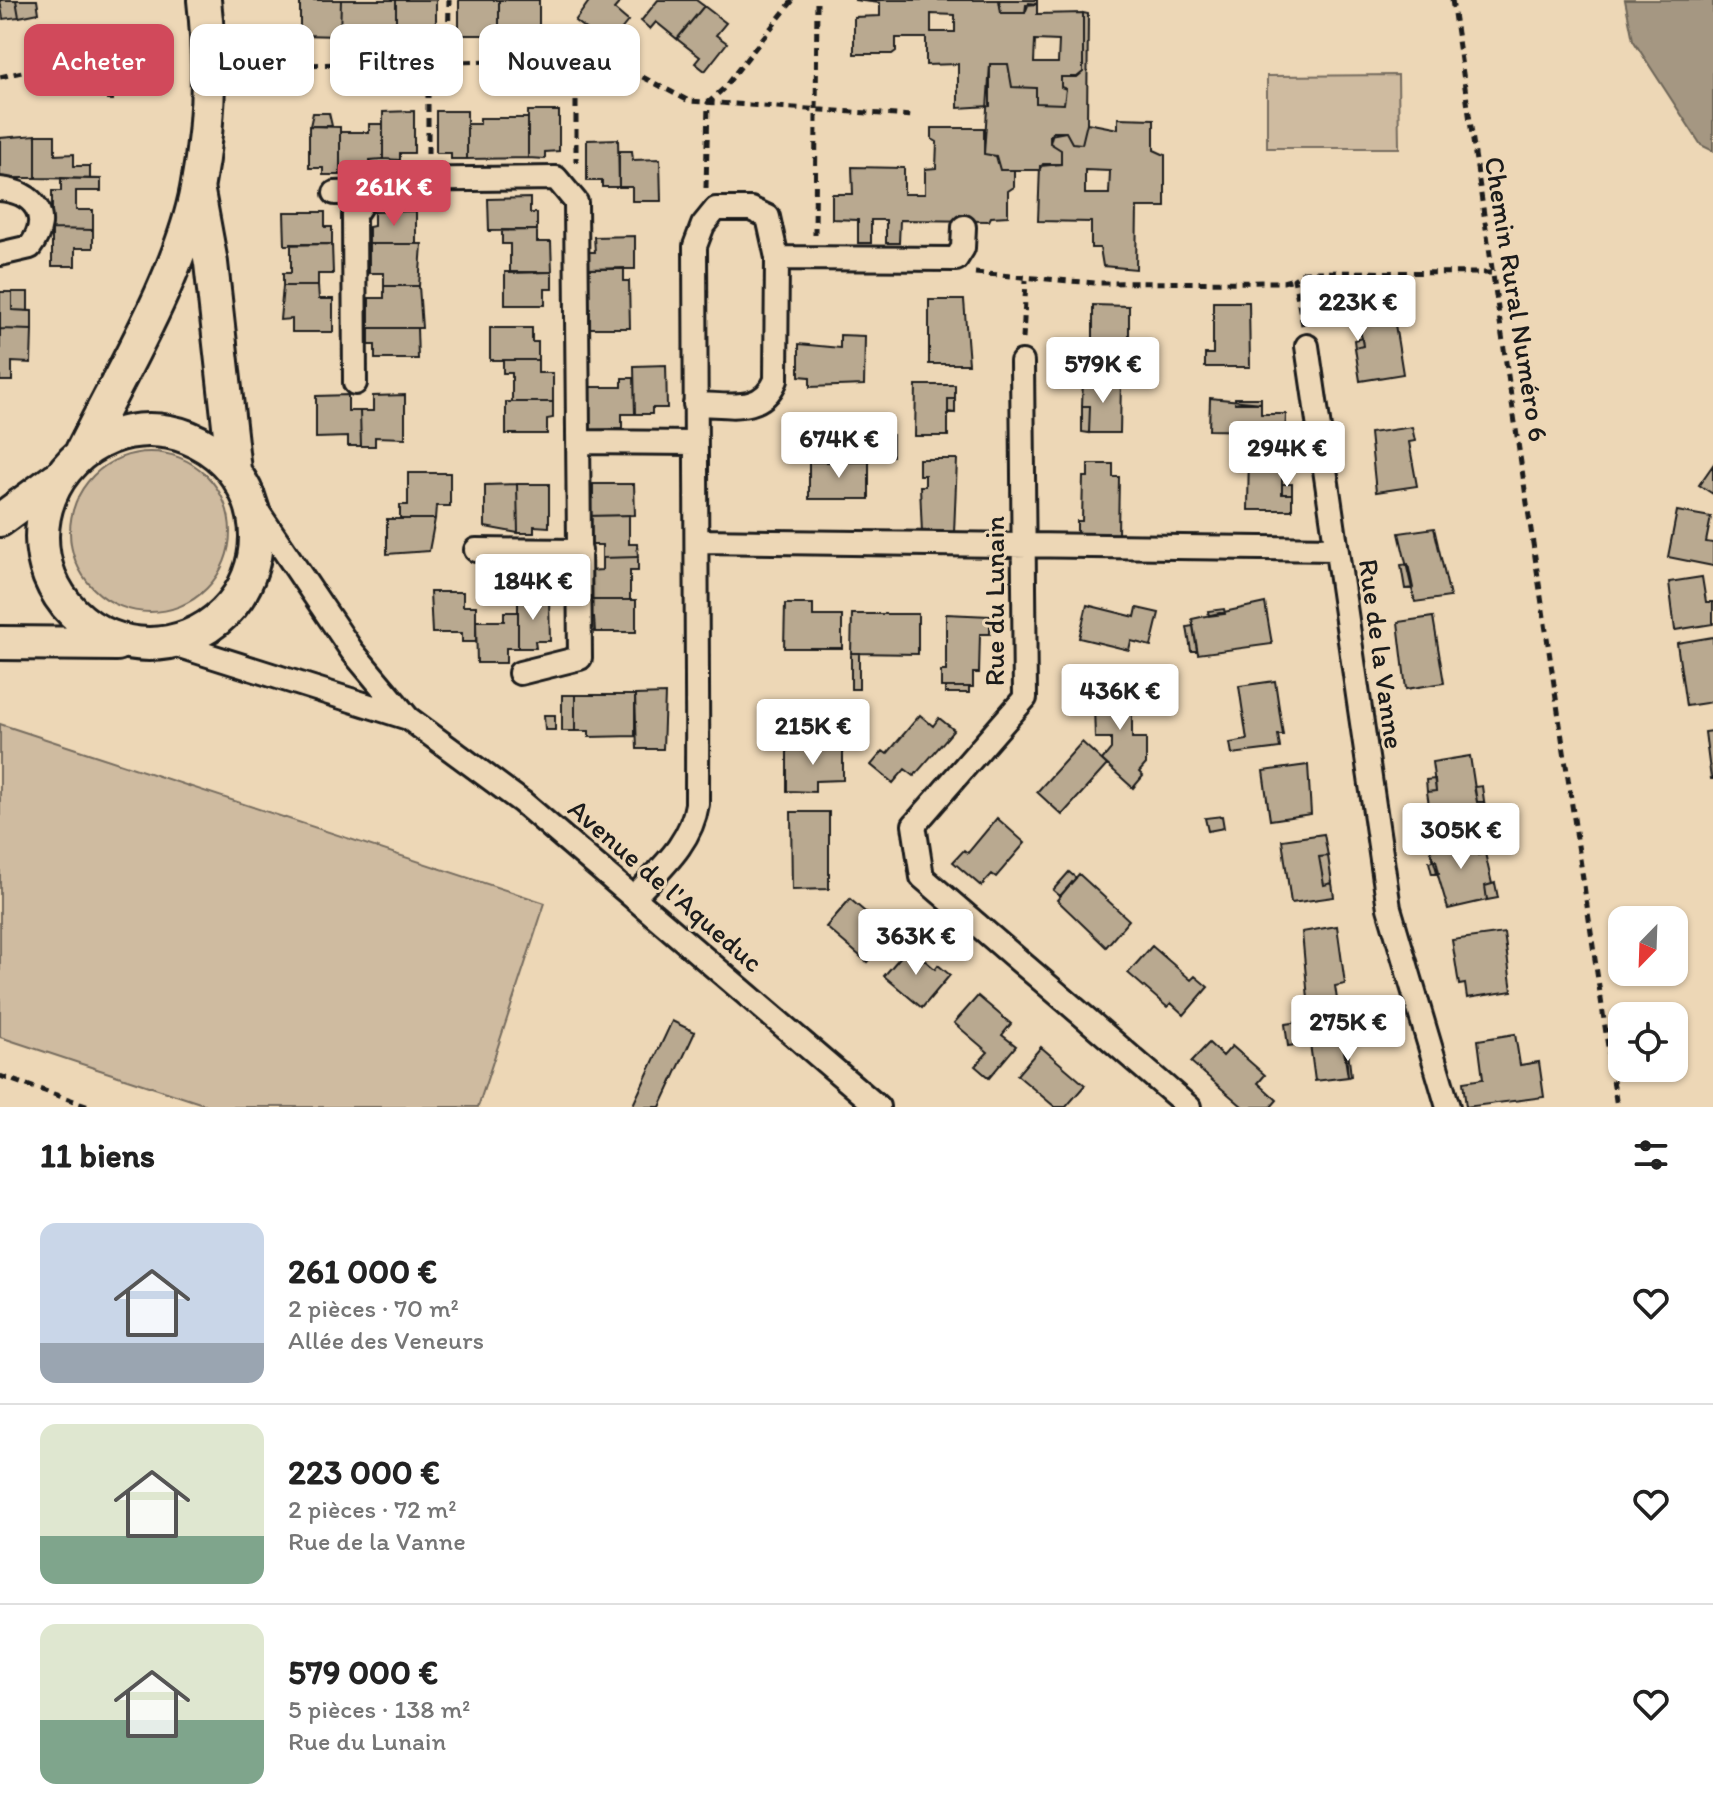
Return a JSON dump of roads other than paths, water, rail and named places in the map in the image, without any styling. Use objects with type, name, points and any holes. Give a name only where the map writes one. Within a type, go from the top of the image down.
[{"type":"street","points":[[0,520],[59,477],[82,451],[171,268],[197,190],[210,54],[204,0]]},
{"type":"street","points":[[355,383],[354,215],[377,180],[556,178],[576,202],[580,658],[520,673]]},
{"type":"street","points":[[0,189],[23,192],[36,204],[39,220],[38,236],[30,247],[14,254],[0,254]]},
{"type":"street","points":[[197,190],[211,263],[234,470]]},
{"type":"street","points":[[335,193],[369,192]]},
{"type":"street","points":[[634,897],[679,847],[695,816],[698,541],[694,443],[695,246],[716,209],[751,209],[768,217],[777,258],[776,380],[769,396],[755,404],[695,404]]},
{"type":"street","points":[[777,258],[956,259],[963,248],[964,227]]},
{"type":"street","name":"Rue de la Vanne","points":[[1307,346],[1389,908],[1448,1107]]},
{"type":"street","name":"Rue du Lunain","points":[[1022,362],[1025,698],[914,825],[922,877],[1189,1107]]},
{"type":"street","points":[[0,643],[170,643],[199,633],[236,601],[252,569],[257,534],[252,503],[234,470],[217,454],[196,441],[162,430],[118,434],[82,451]]},
{"type":"street","points":[[579,442],[694,443]]},
{"type":"street","points":[[59,477],[45,504],[40,541],[45,570],[71,613],[103,635],[131,644]]},
{"type":"street","name":"Avenue de l'Aqueduc","points":[[252,503],[352,651],[408,718],[522,802],[878,1107]]},
{"type":"street","points":[[698,541],[1336,549]]},
{"type":"street","points":[[476,550],[580,551]]},
{"type":"street","name":"Avenue de l'Aqueduc","points":[[170,643],[408,718]]}]
